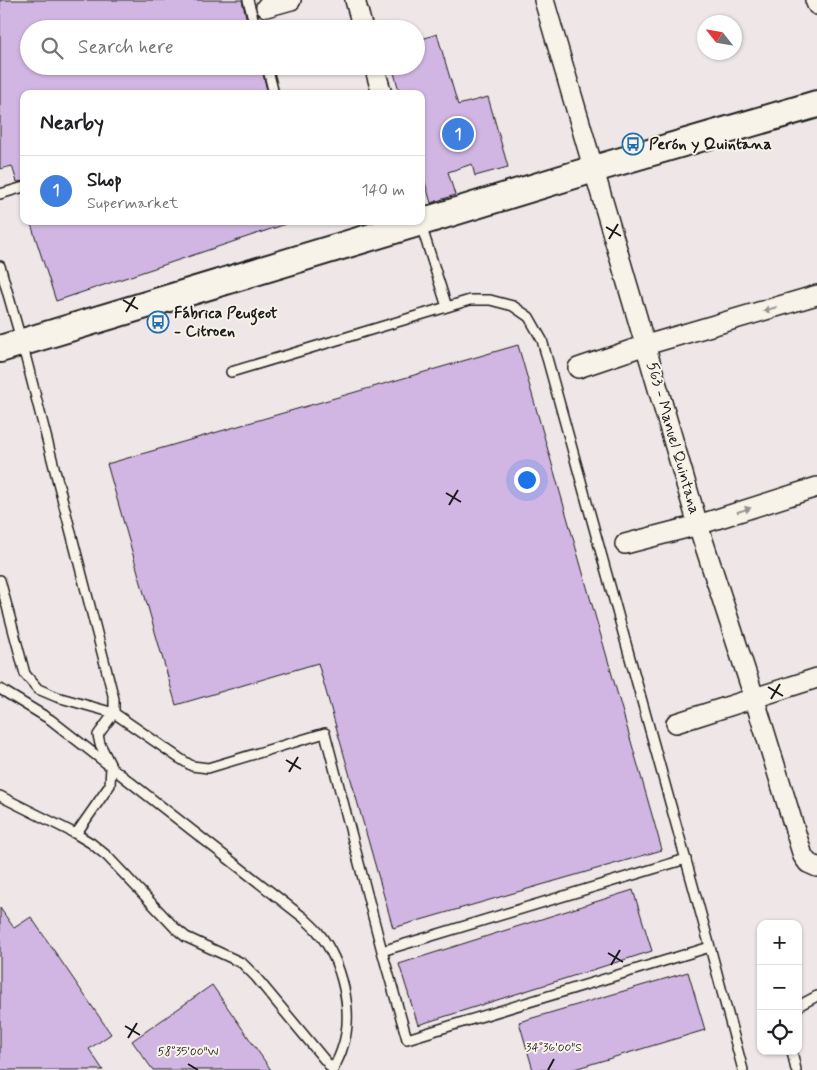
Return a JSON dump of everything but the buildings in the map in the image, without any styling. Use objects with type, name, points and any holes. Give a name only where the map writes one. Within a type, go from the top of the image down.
[{"type":"street","points":[[266,7],[291,0]]},
{"type":"street","points":[[355,0],[361,20]]},
{"type":"street","name":"563 - Manuel Quintana","points":[[544,0],[698,524],[803,856],[808,863],[817,867]]},
{"type":"street","points":[[815,0],[817,6]]},
{"type":"street","points":[[377,75],[381,90]]},
{"type":"street","points":[[425,220],[817,104]]},
{"type":"street","points":[[11,346],[410,225]]},
{"type":"street","points":[[578,368],[646,345],[817,295]]},
{"type":"street","points":[[625,544],[698,524],[817,487]]},
{"type":"street","points":[[676,723],[817,678]]},
{"type":"lane","points":[[248,0],[254,20]]},
{"type":"lane","points":[[269,75],[273,90]]},
{"type":"lane","points":[[0,194],[20,189]]},
{"type":"lane","points":[[421,225],[446,307]]},
{"type":"lane","points":[[0,266],[11,346],[29,372],[114,699],[114,713],[98,735],[100,744],[111,766],[110,785],[76,834]]},
{"type":"lane","points":[[230,372],[470,300],[490,300],[512,306],[529,317],[542,340],[743,1070]]},
{"type":"lane","points":[[0,580],[25,674],[38,688],[57,697],[114,713],[192,766],[208,768],[325,733],[407,1039],[710,947]]},
{"type":"lane","points":[[0,689],[51,720],[304,918],[318,931],[329,949],[342,978],[346,1005],[347,1026],[343,1048],[333,1070],[242,963],[186,936],[175,928],[107,856],[91,843],[0,796]]},
{"type":"lane","points":[[382,951],[686,859]]},
{"type":"lane","points":[[802,1004],[817,996]]},
{"type":"lane","points":[[793,1055],[796,1070]]},
{"type":"place","name":"Shop","points":[[458,134]]},
{"type":"place","name":"Perón y Quintana","points":[[633,144]]},
{"type":"place","name":"Fábrica Peugeot - Citroen","points":[[158,322]]}]
